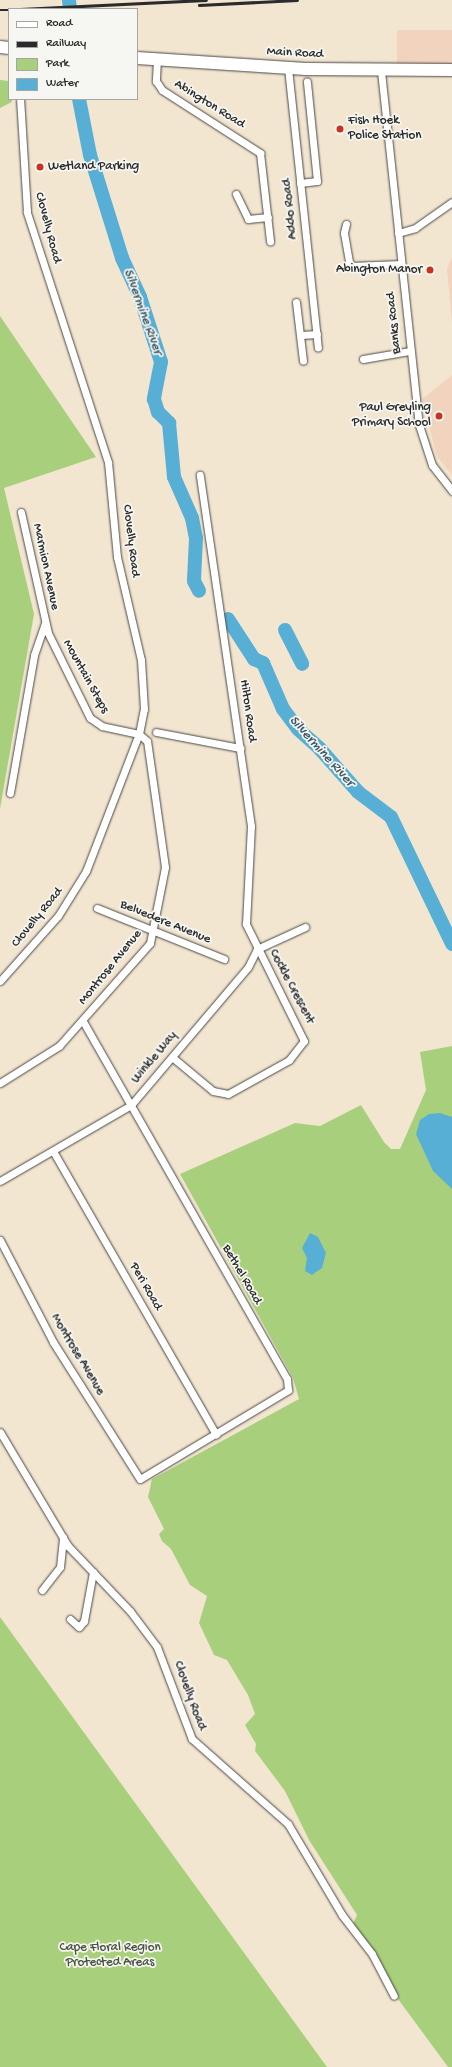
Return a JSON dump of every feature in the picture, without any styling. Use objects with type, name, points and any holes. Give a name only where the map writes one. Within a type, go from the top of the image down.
[{"type":"main road","name":"Main Road","points":[[138,58],[288,68],[381,71],[452,70]]},
{"type":"street","name":"Abington Road","points":[[157,60],[156,81],[162,90],[259,151],[263,164],[268,217]]},
{"type":"street","name":"Addo Road","points":[[288,68],[318,347]]},
{"type":"street","name":"Banks Road","points":[[381,71],[410,351],[424,446],[452,491]]},
{"type":"street","points":[[300,183],[317,181],[307,82]]},
{"type":"street","name":"Clovelly Road","points":[[0,981],[71,900],[86,871],[139,734],[144,709],[141,665],[117,557],[110,470],[27,212],[20,100]]},
{"type":"street","points":[[236,194],[248,219],[268,217],[270,241]]},
{"type":"street","points":[[398,233],[415,228],[452,202]]},
{"type":"street","points":[[346,224],[344,233],[350,266],[401,264]]},
{"type":"street","points":[[296,302],[304,361]]},
{"type":"street","points":[[301,335],[316,334]]},
{"type":"street","points":[[363,359],[410,351]]},
{"type":"street","name":"Hilton Road","points":[[200,475],[252,829],[244,914],[257,949]]},
{"type":"street","name":"Marmion Avenue","points":[[10,793],[34,655],[45,622],[21,512]]},
{"type":"street","name":"Mountain Steps","points":[[45,622],[93,720],[139,734]]},
{"type":"street","points":[[156,732],[240,748]]},
{"type":"street","name":"Montrose Avenue","points":[[0,1083],[54,1051],[82,1022],[146,947],[154,932],[165,862],[150,753],[147,741],[139,734]]},
{"type":"street","name":"Belvedere Avenue","points":[[96,908],[224,959]]},
{"type":"street","points":[[257,949],[305,927]]},
{"type":"street","name":"Cockle Crescent","points":[[172,1056],[213,1090],[228,1094],[300,1050],[302,1035],[257,949]]},
{"type":"street","name":"Winkle Way","points":[[0,1181],[131,1105],[248,967],[257,949]]},
{"type":"street","name":"Bethel Road","points":[[82,1022],[131,1105],[289,1385],[284,1395],[140,1479]]},
{"type":"street","name":"Peri Road","points":[[53,1151],[216,1435]]},
{"type":"street","name":"Montrose Avenue","points":[[0,1240],[53,1342],[140,1479]]},
{"type":"street","name":"Clovelly Road","points":[[0,1432],[63,1537],[92,1572],[130,1611],[157,1648],[192,1739],[288,1824],[342,1915],[372,1954],[394,1996]]},
{"type":"street","points":[[42,1590],[60,1566],[63,1537]]},
{"type":"street","points":[[70,1620],[79,1626],[84,1621],[92,1572]]},
{"type":"shaded area","points":[[397,30],[452,30],[452,70],[397,70]]},
{"type":"shaded area","points":[[452,257],[452,323],[447,269]]},
{"type":"shaded area","name":"Paul Greyling Primary School","points":[[452,375],[452,475],[437,457],[422,399]]},
{"type":"green space","points":[[0,80],[8,81],[8,100],[12,100],[12,102],[0,108]]},
{"type":"green space","points":[[0,316],[96,457],[4,488],[34,614],[0,809]]},
{"type":"green space","points":[[452,1046],[452,2067],[448,2067],[398,1999],[352,1926],[357,1915],[309,1840],[285,1791],[255,1751],[256,1744],[245,1725],[255,1714],[248,1695],[227,1660],[214,1655],[199,1623],[207,1596],[190,1585],[171,1549],[162,1541],[159,1534],[164,1529],[148,1497],[152,1479],[299,1399],[293,1378],[180,1174],[295,1123],[320,1126],[361,1105],[384,1142],[391,1149],[400,1149],[426,1090],[420,1052]]},
{"type":"green space","name":"Cape Floral Region Protected Areas","points":[[0,1617],[327,2067],[0,2067]]},
{"type":"water","points":[[440,1113],[452,1117],[452,1189],[433,1171],[416,1134],[420,1120],[429,1114]]},
{"type":"water","points":[[310,1233],[318,1237],[326,1253],[322,1268],[312,1275],[305,1271],[307,1258],[302,1248]]},
{"type":"waterway","name":"Silvermine River","points":[[69,0],[70,8]]},
{"type":"waterway","name":"Silvermine River","points":[[79,100],[90,155],[122,258],[140,297],[161,362],[154,399],[158,412],[169,423],[174,477],[192,518],[196,538],[194,581],[199,591]]},
{"type":"waterway","name":"Silvermine River","points":[[228,619],[254,659],[263,663],[283,709],[298,729],[320,749],[358,792],[391,817],[452,944]]},
{"type":"waterway","points":[[285,630],[302,664]]},
{"type":"railway","points":[[41,8],[206,0]]},
{"type":"railway","points":[[199,5],[297,0]]},
{"type":"railway","points":[[0,10],[8,10]]},
{"type":"place","name":"Fish Hoek Police Station","points":[[340,129]]},
{"type":"place","name":"Wetland Parking","points":[[40,167]]},
{"type":"place","name":"Abington Manor","points":[[430,270]]},
{"type":"place","name":"Paul Greyling Primary School","points":[[439,416]]}]
